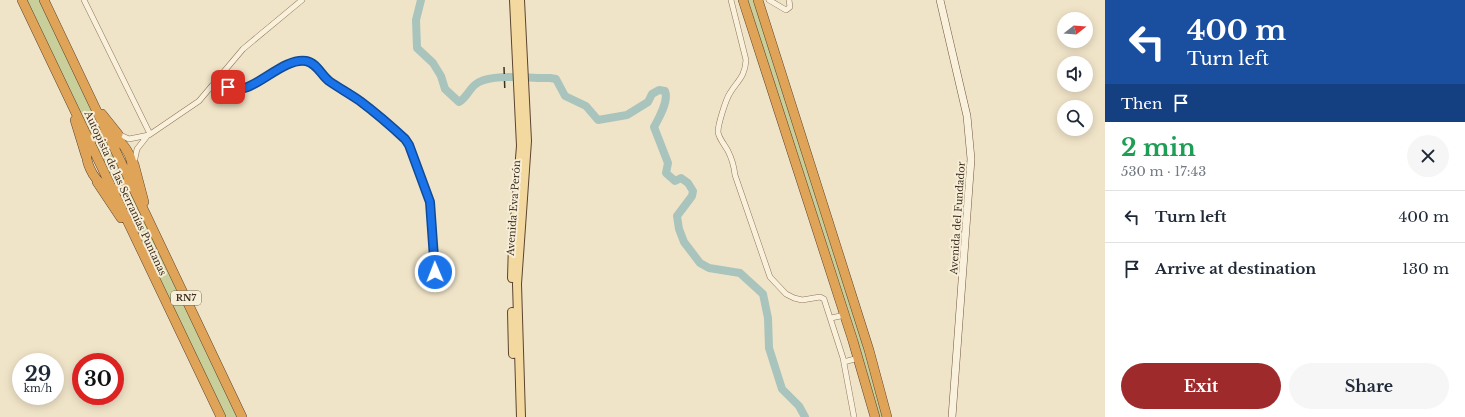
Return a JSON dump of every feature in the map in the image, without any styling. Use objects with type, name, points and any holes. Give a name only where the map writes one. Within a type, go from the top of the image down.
[{"type":"highway","name":"Autopista de las Serranías Puntanas","points":[[22,0],[221,417]]},
{"type":"highway","name":"Autopista de las Serranías Puntanas","points":[[44,0],[86,91],[113,135],[129,180],[242,417]]},
{"type":"highway","points":[[743,0],[845,315],[875,417]]},
{"type":"highway","points":[[759,0],[869,350],[887,417]]},
{"type":"highway","points":[[68,96],[88,163],[94,176],[137,242]]},
{"type":"highway","points":[[88,163],[86,153],[90,142],[98,135],[113,135],[127,151],[133,164],[152,228]]},
{"type":"highway","points":[[94,176],[100,183],[112,188],[122,187],[129,180],[133,164]]},
{"type":"highway","points":[[176,324],[188,358],[216,417]]},
{"type":"main road","name":"Avenida Eva Perón","points":[[514,0],[520,61],[526,167],[517,284],[521,417]]},
{"type":"main road","name":"Avenida Eva Perón","points":[[520,0],[520,61]]},
{"type":"main road","name":"Avenida del Fundador","points":[[940,0],[967,116],[971,159],[952,417]]},
{"type":"main road","name":"Avenida Eva Perón","points":[[516,417],[512,290],[513,243],[520,163],[522,96]]},
{"type":"street","points":[[84,0],[149,134]]},
{"type":"street","points":[[133,164],[136,149],[149,134],[199,101],[243,49],[302,0]]},
{"type":"street","points":[[732,0],[746,64],[742,78],[728,98],[718,131],[720,138],[732,159],[735,175],[770,277],[786,294],[794,298],[802,300],[820,297],[824,299],[844,362],[854,417]]},
{"type":"street","points":[[769,0],[786,10],[790,7],[788,0]]},
{"type":"street","points":[[217,79],[231,89],[240,90],[250,86],[275,70],[301,61],[308,61],[316,65],[327,79],[359,100],[405,139],[409,145],[430,202],[435,272]]},
{"type":"street","points":[[113,135],[130,139],[149,134]]},
{"type":"street","points":[[830,318],[845,315]]},
{"type":"street","points":[[844,362],[858,358]]},
{"type":"green space","points":[[26,0],[40,0],[102,129],[89,135]]},
{"type":"green space","points":[[746,0],[756,0],[850,298],[885,417],[878,417]]},
{"type":"green space","points":[[104,136],[126,180],[113,186],[94,141]]},
{"type":"green space","points":[[128,184],[238,417],[225,417],[115,190]]},
{"type":"waterway","points":[[421,0],[416,20],[417,48],[433,63],[441,76],[445,89],[459,102],[476,84],[486,79],[504,77],[550,78],[556,79],[565,96],[586,106],[598,120],[627,115],[648,102],[652,94],[659,90],[665,91],[665,104],[654,127],[668,163],[666,173],[675,181],[681,178],[688,183],[693,191],[692,196],[677,216],[679,229],[684,242],[700,263],[709,268],[740,273],[763,294],[768,318],[769,348],[782,389],[799,406],[805,417]]},
{"type":"railway","points":[[504,67],[505,95]]},
{"type":"route","points":[[228,87],[234,90],[240,90],[250,86],[275,70],[301,61],[308,61],[316,65],[327,79],[359,100],[405,139],[408,142],[429,197],[435,272]]}]
